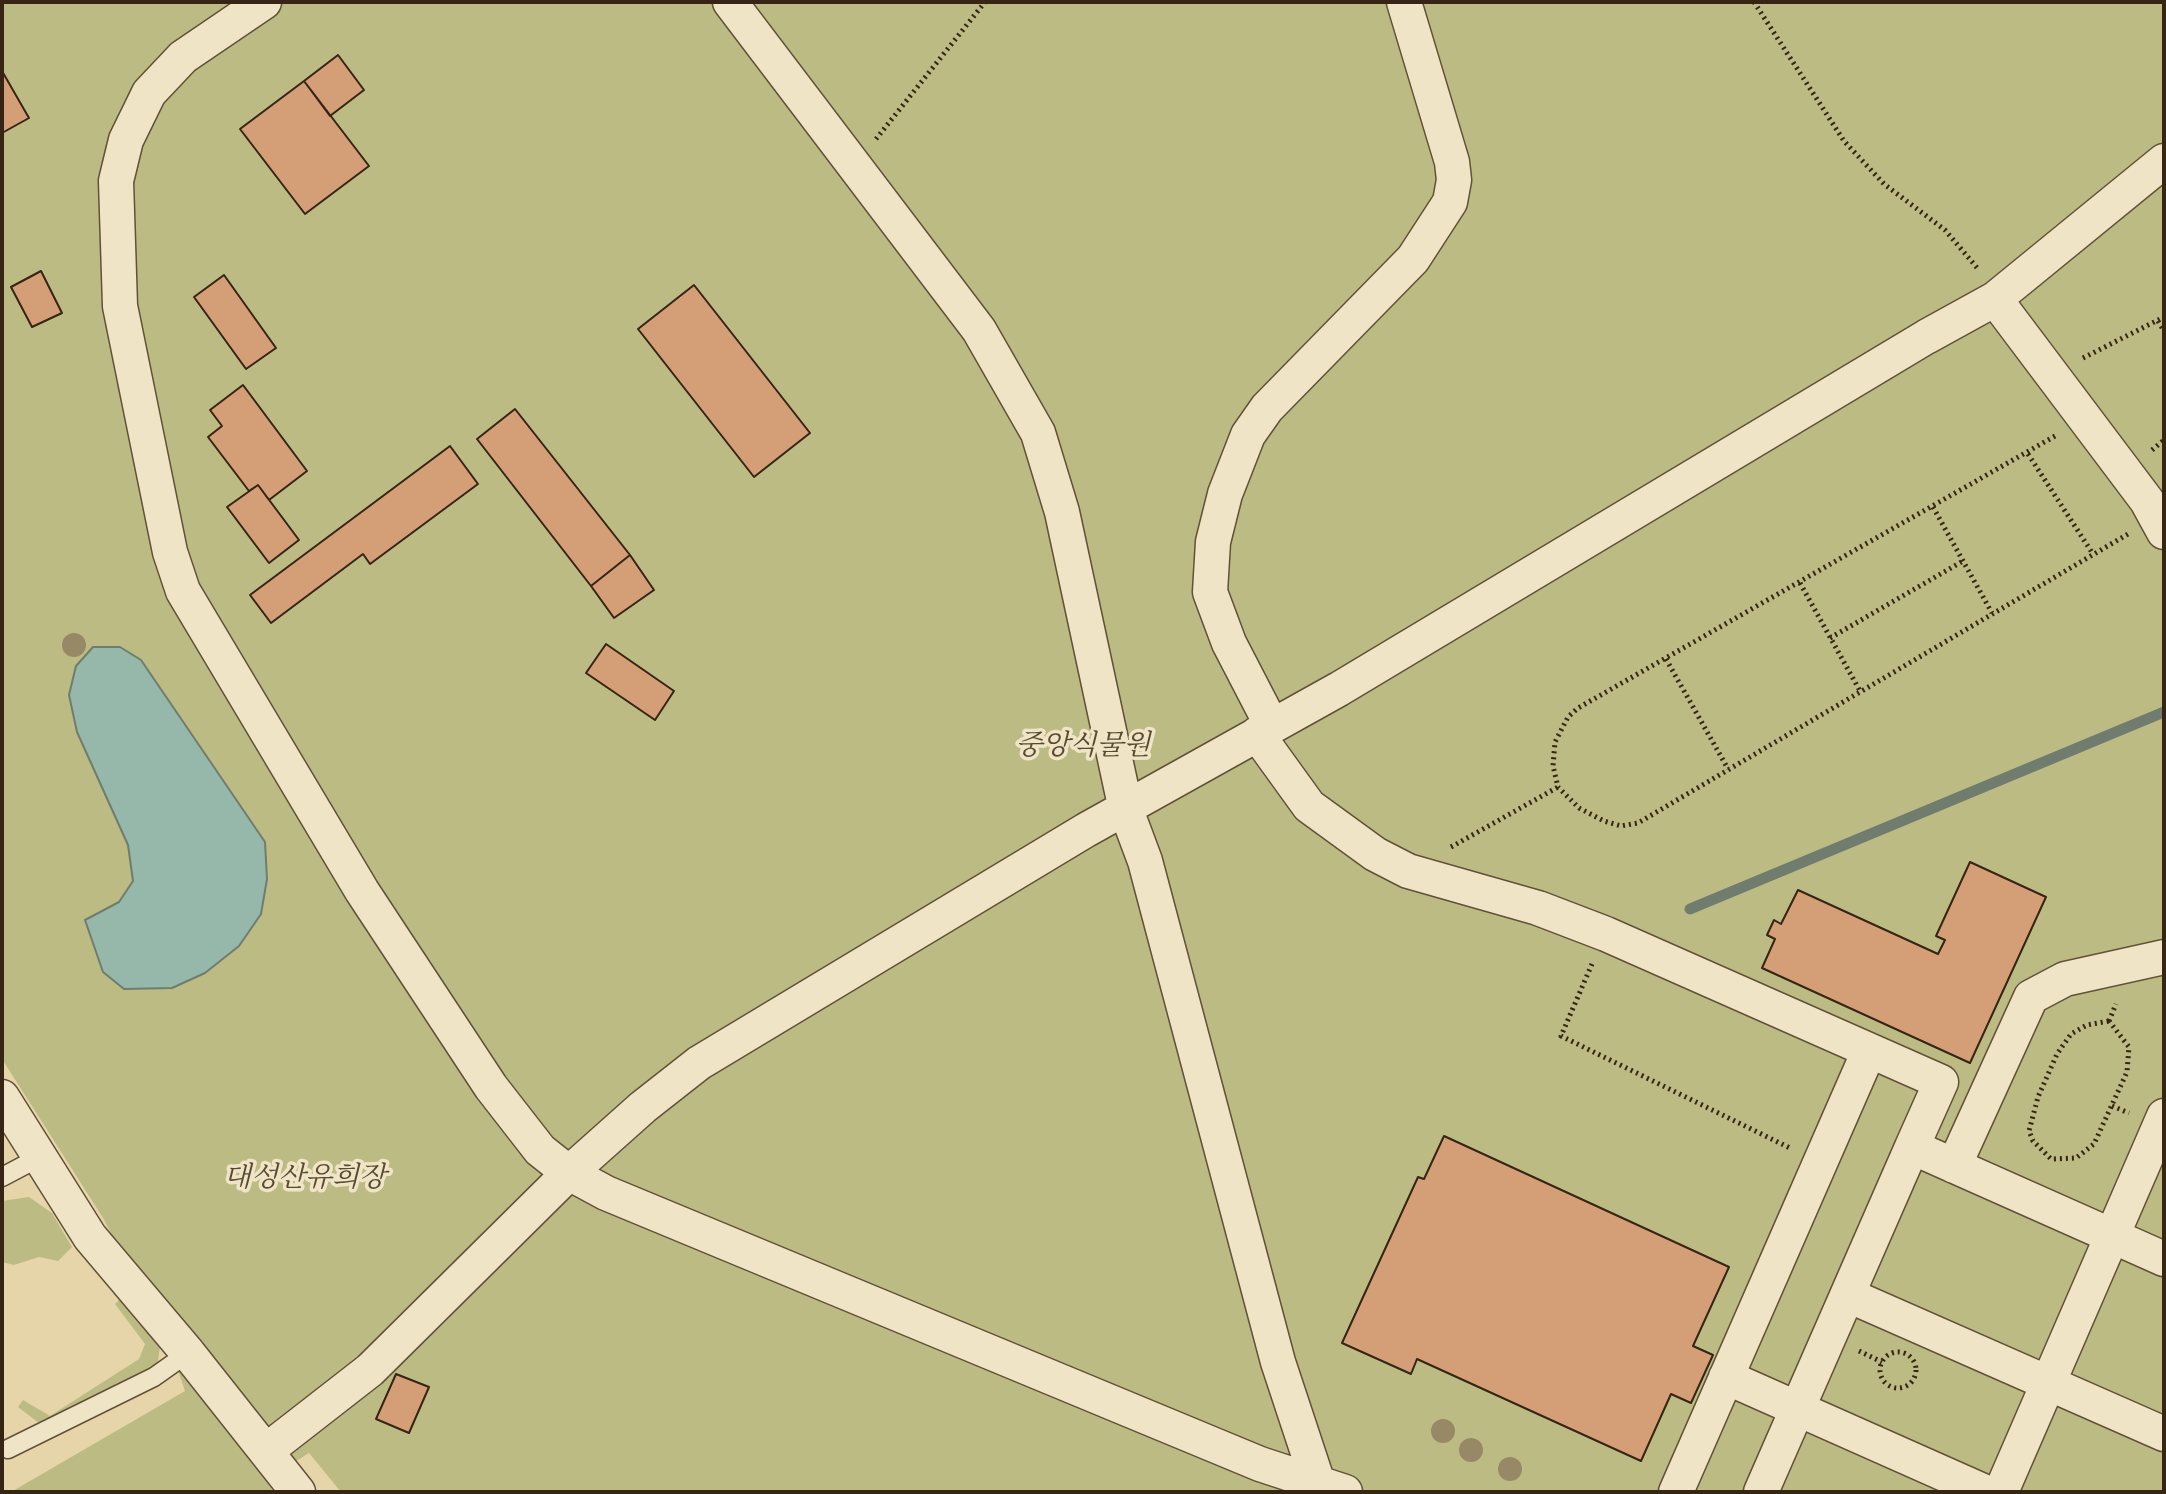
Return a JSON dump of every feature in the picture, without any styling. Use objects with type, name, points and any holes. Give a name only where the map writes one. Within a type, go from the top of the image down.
[{"type":"street","points":[[264,2],[183,57],[149,93],[126,140],[116,181],[120,306],[170,552],[183,591],[362,891],[491,1087],[540,1150],[569,1173],[716,1240],[1260,1464],[1331,1486]]},
{"type":"street","points":[[730,2],[979,330],[1038,433],[1062,512],[1126,810],[1145,861],[1278,1362],[1331,1486]]},
{"type":"street","points":[[1404,2],[1452,162],[1454,180],[1450,202],[1413,259],[1267,408],[1254,426],[1236,460],[1213,542],[1210,592],[1265,730],[1309,806],[1346,836],[1408,871],[1538,908],[1606,934],[1941,1082],[1761,1492]]},
{"type":"street","points":[[266,1451],[370,1370],[569,1173],[643,1107],[699,1063],[1086,830],[1265,730],[1995,299],[2164,161]]},
{"type":"street","points":[[1995,299],[2160,525]]},
{"type":"street","points":[[1954,1166],[2031,997],[2065,979],[2164,957]]},
{"type":"street","points":[[1676,1492],[1869,1051]]},
{"type":"street","points":[[2,1097],[90,1237],[188,1353],[298,1492]]},
{"type":"street","points":[[2001,1492],[2164,1116]]},
{"type":"street","points":[[1912,1147],[2164,1259]]},
{"type":"street","points":[[1848,1295],[2164,1434]]},
{"type":"street","points":[[1726,1377],[1985,1492]]},
{"type":"lane","points":[[2,1177],[40,1157]]},
{"type":"lane","points":[[8,1449],[154,1377],[188,1353]]},
{"type":"path","points":[[854,166],[985,2]]},
{"type":"path","points":[[1754,2],[1844,141],[1884,184],[1945,230],[1972,258],[1995,299]]},
{"type":"path","points":[[2050,372],[2161,319],[2164,331]]},
{"type":"path","points":[[2083,416],[2028,454],[1666,658],[1568,717],[1555,742],[1553,766],[1558,787],[1579,808],[1621,826],[1638,823],[2093,554],[2160,525]]},
{"type":"path","points":[[2028,454],[2093,554]]},
{"type":"path","points":[[1933,507],[1992,613]]},
{"type":"path","points":[[1830,638],[1963,561]]},
{"type":"path","points":[[1800,583],[1860,691]]},
{"type":"path","points":[[1666,658],[1728,769]]},
{"type":"path","points":[[1408,871],[1558,787]]},
{"type":"path","points":[[1606,934],[1561,1036],[1820,1162]]},
{"type":"path","points":[[2109,1021],[2129,1047],[2127,1072],[2087,1152],[2064,1160],[2051,1159],[2040,1151],[2029,1131],[2030,1121],[2057,1054],[2071,1034],[2087,1025],[2109,1021]]},
{"type":"path","points":[[1896,1352],[1912,1358],[1916,1369],[1909,1384],[1892,1386],[1883,1379],[1880,1367],[1886,1357],[1896,1352]]},
{"type":"green space","name":"중앙식물원","points":[[2,2],[2164,2],[2164,1492],[341,1492],[309,1453],[266,1480],[274,1492],[11,1492],[185,1391],[170,1347],[103,1218],[2,1059]]},
{"type":"green space","points":[[29,1197],[52,1213],[72,1247],[58,1261],[39,1257],[14,1265],[2,1262],[2,1201]]},
{"type":"green space","points":[[121,1298],[160,1347],[157,1367],[43,1426],[18,1407],[23,1400],[50,1416],[139,1359],[145,1344],[115,1304]]},
{"type":"shaded area","points":[[93,647],[120,647],[141,660],[265,842],[267,879],[261,914],[239,946],[205,973],[172,988],[124,989],[103,972],[85,920],[119,902],[133,881],[128,845],[77,732],[69,695],[76,666]]},
{"type":"building","points":[[338,55],[364,90],[330,116],[304,81]]},
{"type":"building","points":[[2,71],[29,118],[2,133]]},
{"type":"building","points":[[304,81],[369,166],[305,214],[240,129]]},
{"type":"building","points":[[41,271],[62,313],[32,327],[11,287]]},
{"type":"building","points":[[224,275],[276,348],[246,369],[194,297]]},
{"type":"building","points":[[694,285],[810,433],[754,477],[638,329]]},
{"type":"building","points":[[243,385],[307,471],[269,500],[258,485],[249,491],[208,437],[222,426],[210,410]]},
{"type":"building","points":[[515,409],[630,555],[591,586],[477,439]]},
{"type":"building","points":[[450,446],[478,484],[370,564],[363,554],[271,623],[250,595]]},
{"type":"building","points":[[258,485],[299,540],[269,563],[227,507]]},
{"type":"building","points":[[630,555],[654,590],[614,618],[591,586]]},
{"type":"building","points":[[606,644],[674,691],[655,720],[586,673]]},
{"type":"building","points":[[1970,862],[2046,897],[1970,1063],[1762,968],[1775,939],[1767,935],[1774,920],[1781,924],[1798,890],[1938,954],[1945,940],[1936,936]]},
{"type":"building","points":[[1444,1136],[1729,1267],[1693,1346],[1713,1355],[1691,1403],[1671,1394],[1641,1461],[1417,1359],[1411,1374],[1342,1343],[1418,1177],[1424,1179]]},
{"type":"building","points":[[396,1374],[429,1387],[409,1433],[376,1419]]},
{"type":"waterway","points":[[1690,909],[2164,712]]},
{"type":"park label","name":"대성산유희장","points":[[305,1179]]}]
